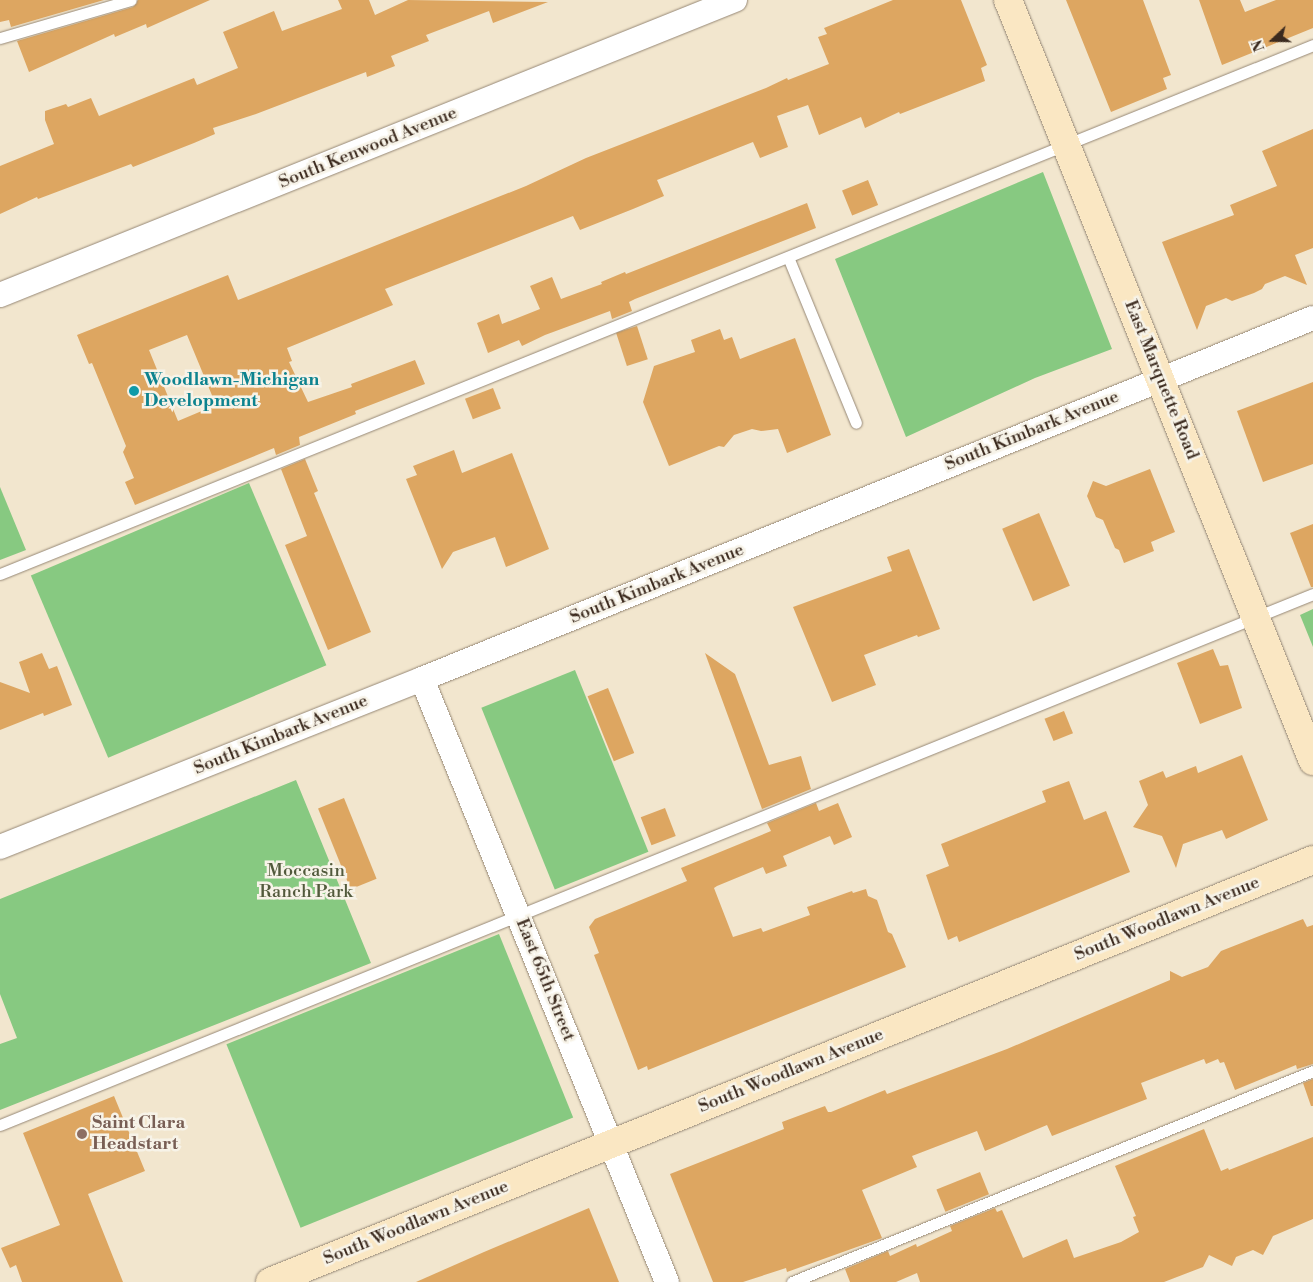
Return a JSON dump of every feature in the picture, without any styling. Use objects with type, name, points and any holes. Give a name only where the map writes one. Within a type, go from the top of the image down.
[{"type":"street","name":"South Kenwood Avenue","points":[[0,295],[735,0]]},
{"type":"street","name":"East Marquette Road","points":[[1008,0],[1313,761]]},
{"type":"street","name":"South Kimbark Avenue","points":[[0,847],[422,679],[1313,318]]},
{"type":"street","name":"East 65th Street","points":[[422,679],[667,1282]]},
{"type":"street","name":"South Woodlawn Avenue","points":[[270,1282],[1313,860]]},
{"type":"lane","points":[[0,38],[131,0]]},
{"type":"lane","points":[[0,574],[1067,146],[1313,45]]},
{"type":"lane","points":[[788,257],[856,424]]},
{"type":"lane","points":[[0,1125],[1313,594]]},
{"type":"lane","points":[[792,1282],[1313,1071]]},
{"type":"green space","points":[[1043,172],[1112,349],[1035,378],[906,437],[835,259]]},
{"type":"green space","points":[[249,483],[326,665],[108,758],[31,576]]},
{"type":"green space","points":[[0,487],[26,550],[0,560]]},
{"type":"green space","points":[[1313,609],[1313,647],[1300,615]]},
{"type":"green space","points":[[575,670],[648,852],[555,890],[481,708]]},
{"type":"green space","name":"Moccasin Ranch Park","points":[[296,780],[371,963],[0,1110],[0,1044],[17,1038],[0,994],[0,899]]},
{"type":"green space","points":[[499,934],[573,1118],[301,1228],[226,1044]]},
{"type":"building","points":[[0,0],[104,0],[11,27],[9,20],[0,22]]},
{"type":"building","points":[[138,0],[210,0],[147,28],[146,24],[115,37],[114,34],[29,72],[17,41],[133,7]]},
{"type":"building","points":[[338,0],[369,0],[375,15],[408,0],[548,2],[493,23],[489,11],[426,35],[429,41],[391,56],[395,66],[367,77],[366,72],[256,114],[213,128],[215,134],[194,143],[133,167],[131,164],[38,199],[37,197],[0,214],[0,166],[54,144],[45,120],[45,111],[66,104],[68,107],[91,98],[99,116],[194,78],[197,85],[238,68],[223,32],[274,11],[282,31],[342,9]]},
{"type":"building","points":[[893,0],[961,0],[987,65],[981,68],[985,81],[900,114],[899,112],[865,128],[861,117],[819,135],[808,105],[777,116],[788,147],[760,158],[753,142],[657,180],[664,196],[633,209],[580,230],[573,216],[385,289],[393,305],[287,348],[292,361],[289,362],[308,402],[352,387],[351,384],[415,360],[425,384],[355,411],[356,414],[299,437],[300,445],[276,455],[274,448],[135,505],[125,482],[134,478],[123,452],[126,446],[92,363],[89,364],[77,335],[228,275],[238,300],[526,186],[586,158],[766,88],[787,78],[788,80],[829,64],[818,37],[827,34],[824,28]],"holes":[[[187,335],[216,405],[178,421],[149,350]]]},
{"type":"building","points":[[1066,0],[1143,0],[1171,75],[1163,78],[1167,89],[1111,112]]},
{"type":"building","points":[[1199,0],[1240,0],[1245,12],[1276,0],[1313,0],[1313,28],[1222,65]]},
{"type":"building","points":[[1313,129],[1313,248],[1295,255],[1307,285],[1285,276],[1265,284],[1262,289],[1254,293],[1232,301],[1226,298],[1206,306],[1197,330],[1162,242],[1234,215],[1230,205],[1277,186],[1262,151]]},
{"type":"building","points":[[868,180],[878,205],[852,216],[842,190]]},
{"type":"building","points":[[807,203],[816,228],[635,299],[629,302],[632,311],[612,319],[610,311],[545,335],[522,346],[519,340],[488,353],[477,323],[499,314],[502,324],[540,309],[530,286],[552,277],[561,299],[602,284],[601,282],[625,272],[626,274]]},
{"type":"building","points":[[637,326],[648,359],[627,366],[616,333]]},
{"type":"building","points":[[720,329],[724,340],[732,337],[740,359],[795,338],[831,435],[787,453],[778,429],[761,431],[752,429],[734,435],[724,447],[719,446],[669,466],[643,402],[654,366],[695,352],[691,340]]},
{"type":"building","points":[[1313,382],[1313,464],[1263,482],[1237,411]]},
{"type":"building","points":[[493,388],[501,409],[473,419],[465,399]]},
{"type":"building","points":[[454,450],[462,473],[512,453],[549,549],[506,567],[495,537],[453,552],[442,569],[406,479],[417,475],[413,466]]},
{"type":"building","points":[[305,459],[318,491],[314,493],[371,632],[328,650],[285,545],[307,536],[281,469]]},
{"type":"building","points":[[1150,469],[1175,532],[1151,542],[1154,551],[1124,563],[1119,550],[1115,548],[1103,520],[1096,517],[1087,496],[1093,481],[1106,486]]},
{"type":"building","points":[[1039,513],[1070,586],[1033,601],[1002,529]]},
{"type":"building","points":[[1313,524],[1313,587],[1311,587],[1290,533]]},
{"type":"building","points":[[909,549],[940,629],[918,637],[917,635],[864,655],[876,685],[832,702],[793,607],[892,571],[887,557]]},
{"type":"building","points":[[1213,649],[1220,666],[1228,665],[1242,708],[1200,724],[1177,663]]},
{"type":"building","points":[[42,653],[49,669],[57,666],[72,705],[44,716],[43,713],[0,730],[0,682],[30,693],[19,662]]},
{"type":"building","points":[[705,653],[735,674],[769,765],[801,756],[811,789],[762,809]]},
{"type":"building","points":[[608,688],[634,753],[614,761],[588,696]]},
{"type":"building","points":[[1064,711],[1073,733],[1054,741],[1045,719]]},
{"type":"building","points":[[1242,755],[1268,820],[1226,839],[1222,830],[1183,844],[1176,868],[1162,836],[1133,827],[1148,805],[1139,781],[1163,771],[1166,778],[1196,766],[1198,773]]},
{"type":"building","points":[[1069,781],[1084,820],[1106,811],[1130,872],[959,942],[957,936],[948,940],[926,875],[949,866],[941,844],[1046,802],[1042,791]]},
{"type":"building","points":[[344,798],[377,879],[351,889],[318,808]]},
{"type":"building","points":[[816,803],[819,811],[838,803],[852,837],[834,845],[830,836],[783,856],[787,866],[766,874],[763,867],[714,888],[733,937],[761,928],[763,932],[810,915],[807,907],[852,891],[853,893],[866,889],[868,896],[877,900],[888,932],[892,934],[906,967],[648,1070],[647,1066],[638,1070],[594,955],[599,953],[589,927],[595,919],[687,881],[681,868],[771,831],[767,823]]},
{"type":"building","points":[[665,808],[676,836],[651,845],[641,817]]},
{"type":"building","points":[[1303,919],[1307,927],[1313,925],[1313,1064],[1297,1069],[1296,1065],[1235,1090],[1224,1062],[1220,1063],[1218,1059],[1206,1064],[1204,1059],[1141,1083],[1147,1099],[1052,1136],[1047,1125],[985,1151],[977,1131],[912,1156],[917,1167],[862,1190],[882,1238],[787,1272],[786,1268],[743,1282],[713,1282],[670,1174],[784,1129],[782,1122],[825,1106],[828,1112],[831,1112],[885,1090],[887,1094],[1007,1049],[1170,980],[1170,971],[1182,977],[1208,967],[1221,951]]},
{"type":"building","points":[[1313,1079],[1313,1106],[1311,1106],[1303,1083]]},
{"type":"building","points":[[114,1096],[145,1171],[88,1194],[123,1282],[22,1282],[16,1265],[10,1268],[1,1248],[60,1225],[23,1133]]},
{"type":"building","points":[[1204,1129],[1221,1171],[1228,1168],[1229,1170],[1313,1137],[1313,1219],[1273,1236],[1263,1255],[1253,1250],[1236,1257],[1232,1266],[1209,1255],[1203,1267],[1164,1282],[920,1282],[917,1273],[896,1282],[850,1282],[845,1269],[888,1251],[890,1256],[916,1244],[917,1247],[952,1231],[950,1226],[995,1208],[997,1212],[1002,1210],[1023,1258],[1067,1239],[1074,1258],[1121,1242],[1139,1232],[1133,1217],[1136,1216],[1115,1166]]},
{"type":"building","points":[[980,1172],[989,1194],[945,1212],[936,1190]]},
{"type":"building","points":[[589,1208],[619,1282],[416,1282],[484,1252]]},
{"type":"place","name":"Woodlawn-Michigan Development","points":[[134,391]]},
{"type":"place","name":"Saint Clara Headstart","points":[[82,1134]]}]
